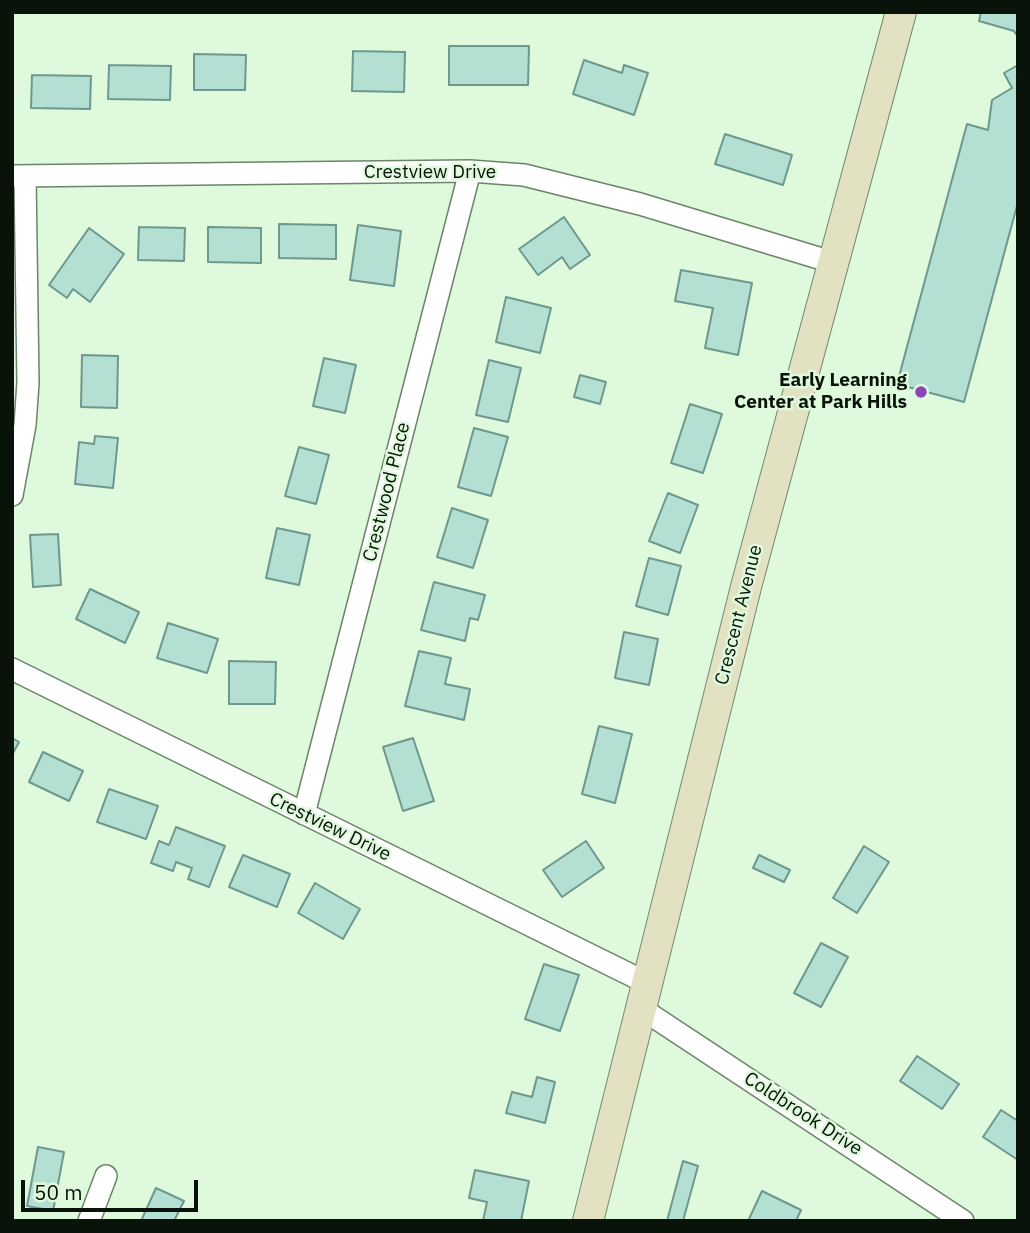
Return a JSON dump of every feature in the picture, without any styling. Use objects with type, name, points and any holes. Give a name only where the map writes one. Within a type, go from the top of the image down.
[{"type":"street","name":"Crescent Avenue","points":[[588,1221],[747,583],[901,12]]},
{"type":"street","name":"Crestview Drive","points":[[18,176],[470,171],[524,175],[558,181],[835,263]]},
{"type":"street","name":"Crestwood Place","points":[[304,814],[470,171]]},
{"type":"street","points":[[12,495],[25,425],[28,383],[18,176]]},
{"type":"street","name":"Crestview Drive","points":[[12,669],[304,814],[645,996]]},
{"type":"street","name":"Coldbrook Drive","points":[[645,996],[963,1221]]},
{"type":"street","points":[[89,1221],[106,1176]]},
{"type":"building","points":[[981,12],[1018,12],[1018,37],[1014,31],[979,21]]},
{"type":"building","points":[[449,46],[529,46],[528,85],[449,85]]},
{"type":"building","points":[[353,51],[405,52],[404,92],[352,91]]},
{"type":"building","points":[[194,54],[246,55],[245,90],[194,90]]},
{"type":"building","points":[[584,60],[622,73],[624,65],[648,73],[634,115],[573,94]]},
{"type":"building","points":[[109,65],[171,66],[170,100],[108,99]]},
{"type":"building","points":[[1018,65],[1018,202],[964,402],[897,384],[967,124],[988,130],[992,100],[1012,88],[1004,73]]},
{"type":"building","points":[[32,75],[91,76],[90,109],[31,108]]},
{"type":"building","points":[[725,134],[792,155],[783,185],[715,164]]},
{"type":"building","points":[[564,217],[590,255],[570,269],[562,257],[538,275],[519,249]]},
{"type":"building","points":[[279,224],[336,225],[336,259],[279,258]]},
{"type":"building","points":[[358,225],[401,231],[394,286],[350,280]]},
{"type":"building","points":[[139,227],[185,228],[184,261],[138,260]]},
{"type":"building","points":[[208,227],[261,228],[261,263],[208,262]]},
{"type":"building","points":[[89,228],[124,254],[90,302],[73,289],[67,298],[49,285]]},
{"type":"building","points":[[681,270],[752,283],[738,355],[705,348],[713,308],[675,301]]},
{"type":"building","points":[[506,297],[551,308],[540,353],[496,342]]},
{"type":"building","points":[[82,355],[118,356],[117,408],[81,407]]},
{"type":"building","points":[[324,358],[356,365],[345,413],[313,406]]},
{"type":"building","points":[[489,360],[521,368],[508,422],[476,415]]},
{"type":"building","points":[[580,375],[606,382],[600,404],[574,397]]},
{"type":"building","points":[[690,404],[722,414],[703,473],[671,463]]},
{"type":"building","points":[[474,428],[508,437],[491,496],[458,487]]},
{"type":"building","points":[[95,436],[118,438],[113,488],[75,484],[79,442],[94,444]]},
{"type":"building","points":[[299,447],[329,455],[316,504],[285,496]]},
{"type":"building","points":[[668,493],[698,505],[680,553],[649,541]]},
{"type":"building","points":[[452,508],[488,520],[473,568],[437,557]]},
{"type":"building","points":[[277,528],[310,535],[299,585],[266,578]]},
{"type":"building","points":[[58,534],[61,585],[33,587],[30,535]]},
{"type":"building","points":[[649,558],[681,566],[668,615],[636,606]]},
{"type":"building","points":[[434,582],[485,595],[478,620],[470,618],[465,641],[421,630]]},
{"type":"building","points":[[90,589],[139,612],[125,643],[76,619]]},
{"type":"building","points":[[168,623],[218,639],[207,673],[157,658]]},
{"type":"building","points":[[624,632],[658,639],[649,685],[615,678]]},
{"type":"building","points":[[419,651],[451,658],[445,684],[470,689],[464,720],[405,706]]},
{"type":"building","points":[[229,661],[276,662],[275,704],[229,704]]},
{"type":"building","points":[[599,726],[632,734],[615,803],[582,794]]},
{"type":"building","points":[[12,738],[19,742],[12,755]]},
{"type":"building","points":[[413,738],[434,801],[403,811],[383,747]]},
{"type":"building","points":[[43,752],[83,771],[69,801],[29,782]]},
{"type":"building","points":[[109,789],[158,806],[146,839],[97,822]]},
{"type":"building","points":[[176,827],[225,846],[209,887],[188,879],[192,868],[176,862],[173,871],[151,863],[159,841],[169,845]]},
{"type":"building","points":[[586,841],[604,868],[562,897],[543,870]]},
{"type":"building","points":[[864,846],[889,862],[857,913],[833,898]]},
{"type":"building","points":[[243,855],[290,874],[277,907],[229,887]]},
{"type":"building","points":[[759,855],[790,870],[784,882],[753,868]]},
{"type":"building","points":[[315,883],[360,909],[343,939],[298,913]]},
{"type":"building","points":[[821,943],[848,957],[821,1007],[794,993]]},
{"type":"building","points":[[544,964],[579,975],[560,1031],[525,1019]]},
{"type":"building","points":[[917,1056],[959,1084],[942,1109],[900,1081]]},
{"type":"building","points":[[537,1077],[555,1082],[545,1123],[506,1113],[512,1092],[532,1097]]},
{"type":"building","points":[[1001,1110],[1018,1121],[1018,1160],[983,1137]]},
{"type":"building","points":[[38,1147],[64,1152],[53,1211],[27,1206]]},
{"type":"building","points":[[683,1161],[698,1166],[683,1221],[667,1221]]},
{"type":"building","points":[[475,1170],[529,1181],[521,1221],[483,1221],[487,1202],[469,1198]]},
{"type":"building","points":[[156,1188],[184,1201],[174,1221],[141,1221]]},
{"type":"building","points":[[762,1191],[801,1210],[796,1221],[748,1221]]},
{"type":"place","name":"Early Learning Center at Park Hills","points":[[921,392]]}]
